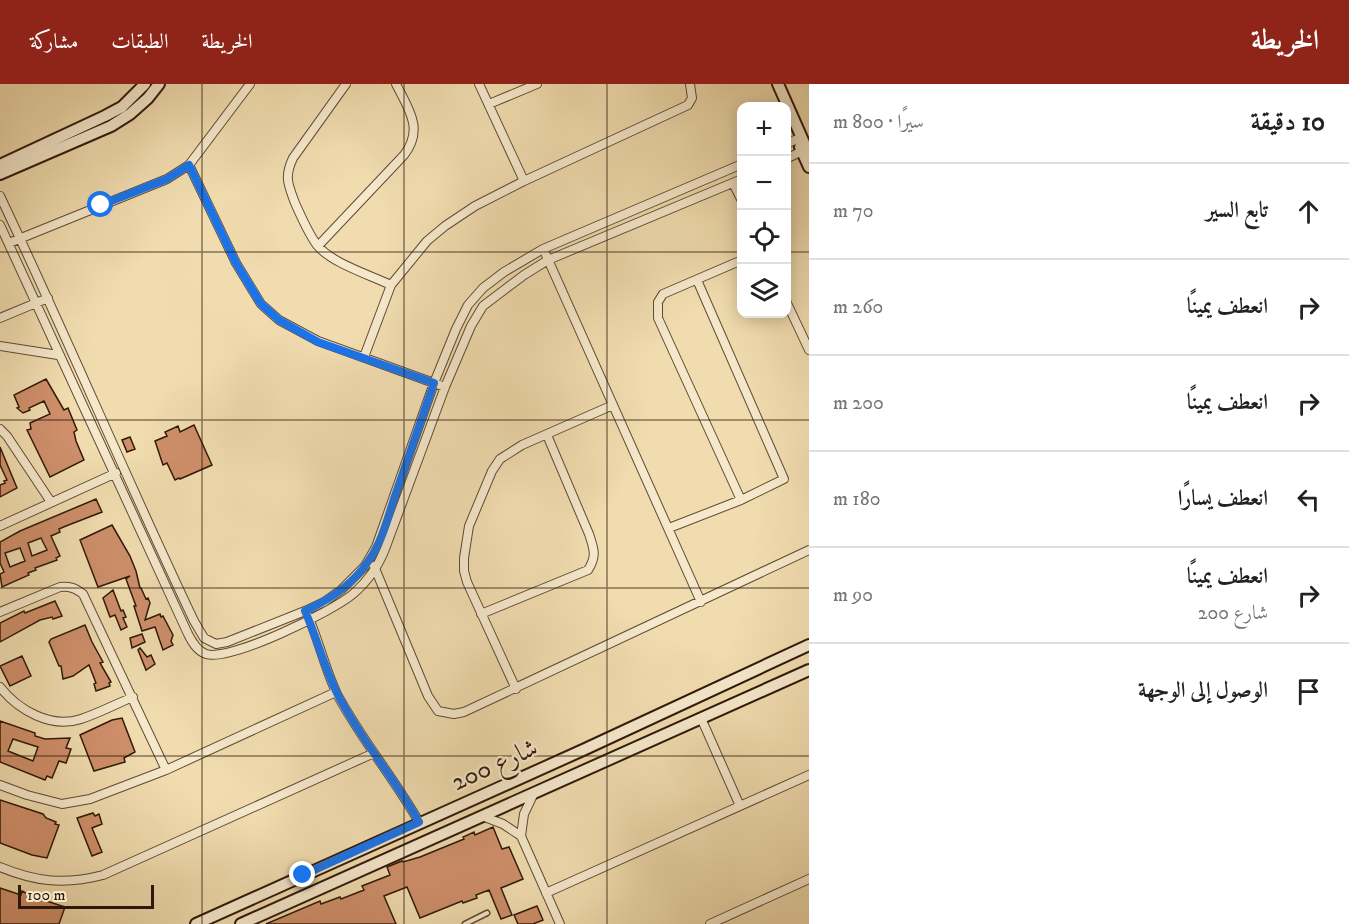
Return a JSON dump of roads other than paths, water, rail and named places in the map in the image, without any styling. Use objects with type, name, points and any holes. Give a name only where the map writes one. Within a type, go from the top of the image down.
[{"type":"street","points":[[0,165],[114,112],[145,84]]},
{"type":"street","points":[[0,174],[111,126],[130,114],[148,98],[159,84]]},
{"type":"street","points":[[9,243],[167,179],[189,165],[250,84]]},
{"type":"street","points":[[346,84],[293,158],[287,171],[288,184],[318,246],[333,258],[391,285]]},
{"type":"street","points":[[318,246],[412,145],[415,134],[413,119],[396,84]]},
{"type":"street","points":[[479,84],[524,181]]},
{"type":"street","points":[[489,104],[537,84]]},
{"type":"street","points":[[364,357],[391,285],[427,241],[475,206],[688,105],[692,98],[690,84]]},
{"type":"street","points":[[771,84],[780,102]]},
{"type":"street","points":[[778,84],[795,140],[806,151],[809,167]]},
{"type":"street","points":[[791,157],[806,151]]},
{"type":"street","points":[[189,165],[236,263],[261,304],[279,320],[318,342],[445,387]]},
{"type":"street","points":[[0,196],[48,298],[123,470],[194,621],[204,638],[216,644],[227,642],[324,602],[357,576],[370,559],[389,513],[434,383],[468,304],[483,288],[504,272],[543,249],[737,166]]},
{"type":"street","points":[[0,225],[188,634],[199,650],[205,654],[222,655],[310,621],[354,594],[376,569],[445,387],[471,326],[483,306],[548,260],[737,181]]},
{"type":"street","points":[[543,249],[701,602]]},
{"type":"street","points":[[737,262],[663,294],[658,302],[658,318],[741,500]]},
{"type":"street","points":[[669,528],[741,500],[784,479],[697,280]]},
{"type":"street","points":[[0,318],[48,298]]},
{"type":"street","points":[[791,312],[809,350]]},
{"type":"street","points":[[0,346],[58,355]]},
{"type":"street","points":[[516,689],[466,582],[465,543],[469,526],[492,471],[500,459],[522,445],[614,405]]},
{"type":"street","points":[[0,429],[3,437],[51,502]]},
{"type":"street","points":[[481,614],[588,570],[594,561],[594,547],[547,435]]},
{"type":"street","points":[[0,526],[123,470]]},
{"type":"street","points":[[370,559],[428,696],[438,711],[454,714],[464,712],[516,689],[809,550]]},
{"type":"street","points":[[0,612],[60,587],[68,586],[76,589],[86,599],[166,770]]},
{"type":"street","points":[[305,611],[336,692],[355,726],[419,822]]},
{"type":"street","name":"شارع 200","points":[[196,924],[583,750],[809,645]]},
{"type":"street","name":"شارع 200","points":[[241,924],[809,670]]},
{"type":"street","points":[[0,687],[19,706],[33,714],[57,721],[80,720],[133,697]]},
{"type":"street","points":[[0,785],[62,804],[90,799],[166,770],[336,692]]},
{"type":"street","points":[[701,718],[740,806]]},
{"type":"street","points":[[583,750],[591,767]]},
{"type":"street","points":[[0,867],[43,880],[64,882],[103,875],[374,753]]},
{"type":"street","points":[[546,893],[809,775]]},
{"type":"street","points":[[534,793],[524,814],[521,836],[560,924]]},
{"type":"street","points":[[482,816],[503,824],[521,836]]},
{"type":"street","points":[[324,866],[333,883]]},
{"type":"street","points":[[710,924],[809,879]]},
{"type":"lane","points":[[465,924],[488,913]]}]
